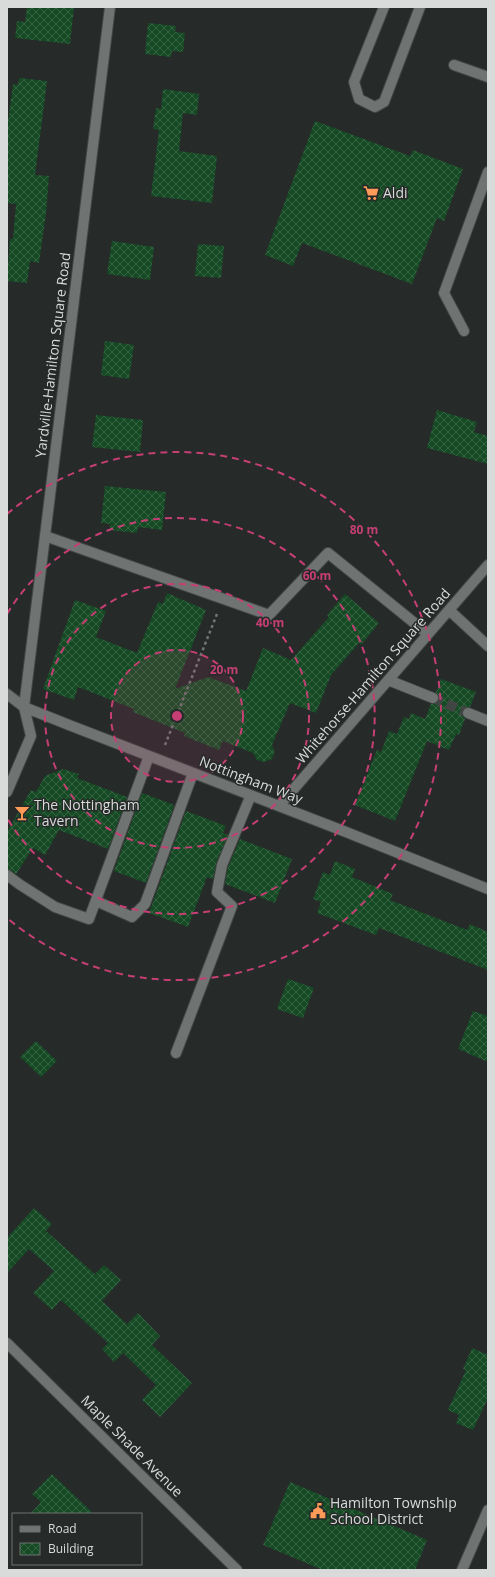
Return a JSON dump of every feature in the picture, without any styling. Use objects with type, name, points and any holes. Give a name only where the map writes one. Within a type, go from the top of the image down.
[{"type":"street","name":"Yardville-Hamilton Square Road","points":[[24,707],[110,7]]},
{"type":"street","points":[[384,7],[354,82],[359,99],[375,107],[384,102],[420,7]]},
{"type":"street","points":[[454,65],[488,77]]},
{"type":"street","points":[[464,331],[444,293],[488,172]]},
{"type":"street","points":[[45,536],[269,615],[328,552],[428,634]]},
{"type":"street","name":"Whitehorse-Hamilton Square Road","points":[[279,806],[488,565]]},
{"type":"street","points":[[449,610],[488,646]]},
{"type":"street","points":[[388,680],[433,698]]},
{"type":"street","name":"Nottingham Way","points":[[7,694],[24,707],[488,889]]},
{"type":"street","points":[[7,792],[31,736],[24,707]]},
{"type":"street","points":[[468,713],[488,721]]},
{"type":"street","points":[[7,875],[55,907],[89,919],[149,756]]},
{"type":"street","points":[[96,901],[132,917],[145,904],[193,773]]},
{"type":"street","points":[[176,1053],[232,906],[217,892],[222,865],[251,795]]},
{"type":"street","name":"Maple Shade Avenue","points":[[7,1343],[237,1570]]},
{"type":"street","points":[[462,1570],[488,1510]]},
{"type":"path","points":[[159,760],[222,598]]},
{"type":"building","points":[[27,7],[74,7],[70,44],[15,38],[17,21],[25,22]]},
{"type":"building","points":[[148,23],[176,26],[175,32],[185,33],[183,52],[172,51],[171,57],[145,54]]},
{"type":"building","points":[[19,78],[47,81],[35,175],[49,176],[46,213],[39,263],[30,261],[27,283],[7,281],[10,239],[13,239],[16,204],[7,203],[7,129],[13,84],[18,85]]},
{"type":"building","points":[[163,89],[199,94],[197,115],[183,113],[179,151],[217,156],[212,203],[151,196],[159,130],[153,129],[156,108],[161,109]]},
{"type":"building","name":"Aldi","points":[[315,121],[410,156],[413,150],[463,169],[444,221],[437,218],[412,284],[302,243],[293,266],[265,255]]},
{"type":"building","points":[[112,241],[154,247],[150,280],[107,274]]},
{"type":"building","points":[[198,244],[224,246],[221,278],[195,276]]},
{"type":"building","points":[[105,341],[134,345],[129,379],[101,375]]},
{"type":"building","points":[[437,410],[477,422],[474,432],[488,436],[488,464],[427,448]]},
{"type":"building","points":[[96,415],[143,420],[140,452],[92,447]]},
{"type":"building","points":[[105,486],[166,492],[162,530],[138,527],[137,533],[110,530],[110,524],[101,523]]},
{"type":"building","points":[[167,593],[206,610],[175,689],[208,677],[246,691],[263,648],[291,660],[329,617],[327,615],[345,594],[379,623],[361,645],[359,643],[331,675],[316,713],[290,703],[272,745],[275,752],[272,759],[264,762],[257,760],[253,753],[223,741],[219,750],[184,736],[185,733],[133,712],[134,709],[78,687],[74,700],[43,689],[75,600],[106,611],[96,637],[137,653],[158,602],[163,604]]},
{"type":"building","points":[[441,679],[476,692],[470,707],[462,710],[462,714],[465,719],[459,735],[456,734],[449,750],[427,741],[395,821],[355,805],[377,750],[381,752],[389,731],[397,734],[404,717],[409,719],[411,713],[425,719],[431,704],[439,701],[439,697],[436,692]]},
{"type":"building","points":[[63,769],[79,774],[77,778],[127,797],[108,849],[59,830],[45,855],[33,848],[16,874],[7,869],[7,832],[31,790],[36,792],[45,776]]},
{"type":"building","points":[[142,793],[174,806],[146,883],[114,871]]},
{"type":"building","points":[[186,811],[226,826],[223,833],[228,835],[216,863],[213,879],[207,877],[188,927],[149,913]]},
{"type":"building","points":[[240,839],[292,859],[275,903],[225,884],[228,867]]},
{"type":"building","points":[[335,861],[355,869],[352,877],[393,894],[390,900],[467,930],[470,924],[488,932],[488,970],[379,928],[376,935],[317,913],[321,902],[313,899],[323,872],[330,875]]},
{"type":"building","points":[[288,979],[314,988],[303,1018],[277,1009]]},
{"type":"building","points":[[473,1011],[488,1016],[488,1062],[458,1049]]},
{"type":"building","points":[[36,1041],[57,1061],[41,1077],[20,1057]]},
{"type":"building","points":[[34,1208],[52,1224],[46,1231],[95,1274],[104,1265],[121,1280],[102,1301],[127,1324],[138,1313],[160,1336],[152,1345],[192,1383],[160,1417],[142,1400],[156,1385],[123,1353],[114,1362],[102,1349],[108,1343],[61,1300],[52,1310],[33,1293],[54,1271],[29,1249],[7,1273],[7,1238]]},
{"type":"building","points":[[472,1348],[488,1355],[488,1398],[473,1430],[456,1423],[459,1415],[448,1410],[466,1370],[463,1369]]},
{"type":"building","points":[[52,1474],[93,1513],[31,1513],[41,1502],[32,1494]]},
{"type":"building","name":"Hamilton Township School District","points":[[290,1482],[427,1540],[415,1570],[323,1570],[263,1545]]},
{"type":"tunnel","points":[[433,698],[468,713]]},
{"type":"place","name":"Aldi","points":[[371,193]]},
{"type":"place","name":"The Nottingham Tavern","points":[[22,813]]},
{"type":"place","name":"Hamilton Township School District","points":[[318,1511]]}]
